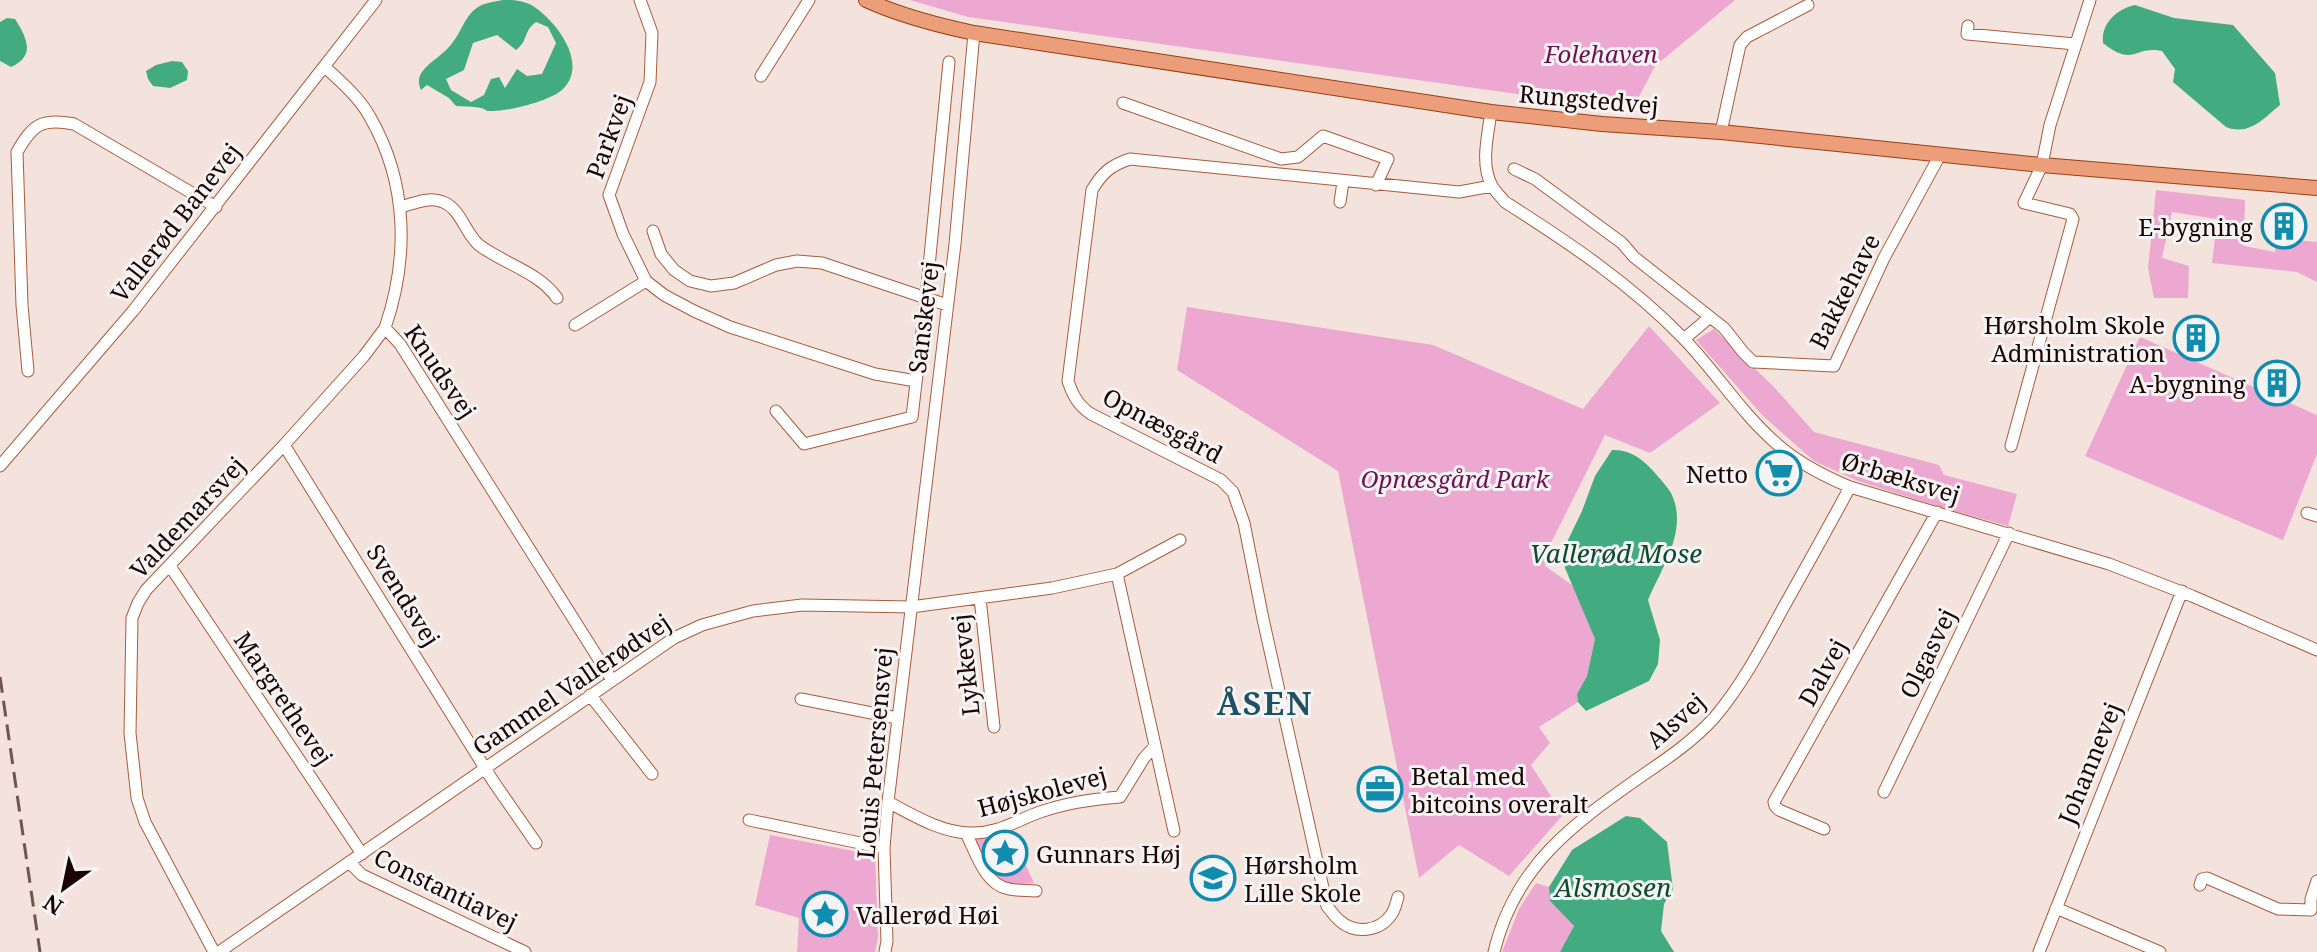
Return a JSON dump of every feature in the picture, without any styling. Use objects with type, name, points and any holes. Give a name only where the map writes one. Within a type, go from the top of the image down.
[{"type":"main road","name":"Rungstedvej","points":[[866,0],[924,22],[974,33],[1491,112],[2317,188]]},
{"type":"street","name":"Vallerød Banevej","points":[[1,465],[131,314],[376,0]]},
{"type":"street","name":"Parkvej","points":[[640,0],[652,33],[650,82],[609,195],[623,234],[646,281]]},
{"type":"street","points":[[761,76],[809,0]]},
{"type":"street","points":[[2011,446],[2073,219],[2070,214],[2024,203],[2042,165],[2050,125],[2090,0]]},
{"type":"street","points":[[1721,132],[1740,45],[1747,37],[1808,5]]},
{"type":"street","points":[[1968,26],[1967,34],[2075,44]]},
{"type":"street","name":"Sanskevej","points":[[911,607],[955,244],[974,33]]},
{"type":"street","points":[[776,411],[804,444],[912,417],[949,62]]},
{"type":"street","name":"Knudsvej","points":[[325,67],[349,89],[370,116],[393,174],[400,207],[403,249],[400,278],[385,328],[400,344],[612,680]]},
{"type":"street","points":[[1123,103],[1281,159],[1298,157],[1323,136],[1388,159],[1376,185]]},
{"type":"street","points":[[1491,112],[1486,153],[1492,186]]},
{"type":"street","points":[[28,371],[22,305],[17,152],[28,133],[42,123],[54,120],[74,124],[216,207]]},
{"type":"street","name":"Bakkehave","points":[[1514,169],[1535,179],[1622,243],[1634,257],[1724,328],[1753,362],[1834,366],[1884,258],[1940,155]]},
{"type":"street","name":"Opnæsgård","points":[[1398,897],[1393,913],[1383,923],[1370,929],[1353,929],[1340,921],[1327,906],[1244,523],[1233,492],[1221,480],[1091,414],[1079,405],[1072,394],[1068,381],[1092,190],[1101,174],[1114,164],[1130,159],[1459,192],[1492,186]]},
{"type":"street","points":[[1340,202],[1343,182]]},
{"type":"street","name":"Ørbæksvej","points":[[1492,186],[1505,202],[1609,272],[1684,339],[1776,444],[1804,464],[1850,487],[2109,564],[2182,591],[2317,650]]},
{"type":"street","points":[[400,207],[429,199],[443,202],[455,210],[470,236],[481,246],[548,285],[557,298]]},
{"type":"street","points":[[653,231],[661,254],[674,270],[690,281],[711,286],[734,283],[776,265],[797,261],[822,263],[947,305]]},
{"type":"street","points":[[575,325],[646,281],[664,295],[730,327],[875,374],[916,381]]},
{"type":"street","points":[[1684,339],[1710,317]]},
{"type":"street","name":"Valdemarsvej","points":[[217,952],[145,822],[137,798],[130,733],[132,618],[146,590],[284,445],[364,356],[385,328]]},
{"type":"street","name":"Svendsvej","points":[[284,445],[536,843]]},
{"type":"street","name":"Alsvej","points":[[1494,952],[1510,907],[1522,885],[1552,846],[1585,815],[1695,737],[1733,693],[1757,656],[1850,487]]},
{"type":"street","name":"Dalvej","points":[[1824,829],[1779,810],[1774,802],[1937,512]]},
{"type":"street","name":"Olgasvej","points":[[1884,792],[2009,533]]},
{"type":"street","name":"Gammel Vallerødvej","points":[[217,952],[674,638],[702,625],[753,611],[802,605],[911,607],[1052,588],[1117,574],[1180,540]]},
{"type":"street","name":"Margrethevej","points":[[170,566],[362,854]]},
{"type":"street","points":[[1117,574],[1174,831]]},
{"type":"street","name":"Johannevej","points":[[2039,952],[2182,591]]},
{"type":"street","name":"Lykkevej","points":[[980,598],[994,727]]},
{"type":"street","name":"Louis Petersensvej","points":[[885,952],[884,848],[911,607]]},
{"type":"street","points":[[590,695],[652,774]]},
{"type":"street","points":[[801,699],[897,718]]},
{"type":"street","name":"Højskolevej","points":[[888,802],[935,826],[966,833],[985,832],[1011,826],[1039,812],[1079,801],[1120,797],[1154,747]]},
{"type":"street","points":[[749,820],[884,848]]},
{"type":"street","name":"Højskolevej","points":[[966,833],[988,876],[996,884],[1007,889],[1036,891]]},
{"type":"street","name":"Constantiavej","points":[[349,862],[362,875],[525,952]]},
{"type":"street","points":[[2200,885],[2202,879],[2207,878],[2278,909],[2314,914],[2311,899],[2317,881]]},
{"type":"street","points":[[2056,908],[2134,947],[2160,952]]},
{"type":"green space","name":"Folehaven","points":[[910,0],[1735,0],[1655,66],[1632,110],[968,17]]},
{"type":"green space","points":[[2156,190],[2245,200],[2244,246],[2275,252],[2276,238],[2317,242],[2317,282],[2297,272],[2212,263],[2217,219],[2172,212],[2162,258],[2189,266],[2188,298],[2154,298],[2148,268]]},
{"type":"green space","name":"Opnæsgård Park","points":[[1187,307],[1433,345],[1583,409],[1649,326],[1720,403],[1650,453],[1605,435],[1548,549],[1545,566],[1575,587],[1595,639],[1587,676],[1577,694],[1578,702],[1539,727],[1550,743],[1531,765],[1563,815],[1509,876],[1459,845],[1419,878],[1338,471],[1177,370]]},
{"type":"green space","points":[[1714,329],[1775,388],[1814,432],[1939,465],[1944,475],[2017,494],[2008,526],[1858,481],[1814,461],[1763,416],[1696,340]]},
{"type":"green space","points":[[2140,337],[2317,415],[2317,454],[2283,540],[2085,456]]},
{"type":"green space","points":[[1010,831],[1034,883],[1001,882],[986,866],[973,839]]},
{"type":"green space","points":[[770,835],[875,855],[878,937],[875,952],[797,952],[799,918],[755,905]]},
{"type":"green space","points":[[1536,883],[1549,887],[1550,901],[1574,926],[1560,952],[1502,952],[1519,909]]},
{"type":"water","points":[[503,0],[529,4],[559,32],[571,55],[573,67],[563,89],[549,98],[492,111],[456,106],[427,85],[421,90],[419,81],[422,72],[450,46],[474,10]],"holes":[[[536,22],[548,27],[556,43],[542,74],[527,76],[517,69],[505,88],[499,77],[491,79],[484,95],[471,102],[451,90],[446,79],[464,70],[473,43],[497,35],[516,50]]]},
{"type":"water","points":[[2135,5],[2174,18],[2233,25],[2275,73],[2280,105],[2249,128],[2226,127],[2173,82],[2175,69],[2162,51],[2128,55],[2103,43],[2105,29],[2112,18]]},
{"type":"water","points":[[7,18],[15,19],[27,46],[24,58],[11,67],[0,61],[0,22]]},
{"type":"water","points":[[172,61],[182,62],[188,71],[187,80],[170,88],[153,86],[146,71]]},
{"type":"water","name":"Vallerød Mose","points":[[1612,450],[1631,453],[1651,468],[1671,493],[1677,520],[1672,548],[1648,600],[1660,640],[1658,664],[1649,681],[1586,711],[1578,702],[1577,694],[1587,676],[1595,639],[1565,568],[1568,540],[1595,476]]},
{"type":"water","name":"Alsmosen","points":[[1626,816],[1640,818],[1667,842],[1673,889],[1664,904],[1661,931],[1674,952],[1560,952],[1574,926],[1550,901],[1549,887],[1572,850]]},
{"type":"railway","points":[[0,677],[40,952]]},
{"type":"place","name":"E-bygning","points":[[2284,226]]},
{"type":"place","name":"Hørsholm Skole Administration","points":[[2196,338]]},
{"type":"place","name":"A-bygning","points":[[2277,383]]},
{"type":"place","name":"Netto","points":[[1779,473]]},
{"type":"place","name":"Betal med bitcoins overalt","points":[[1380,789]]},
{"type":"place","name":"Gunnars Høj","points":[[1005,853]]},
{"type":"place","name":"Hørsholm Lille Skole","points":[[1213,878]]},
{"type":"place","name":"Vallerød Høi","points":[[825,914]]},
{"type":"district","name":"ÅSEN","points":[[1265,702]]}]
